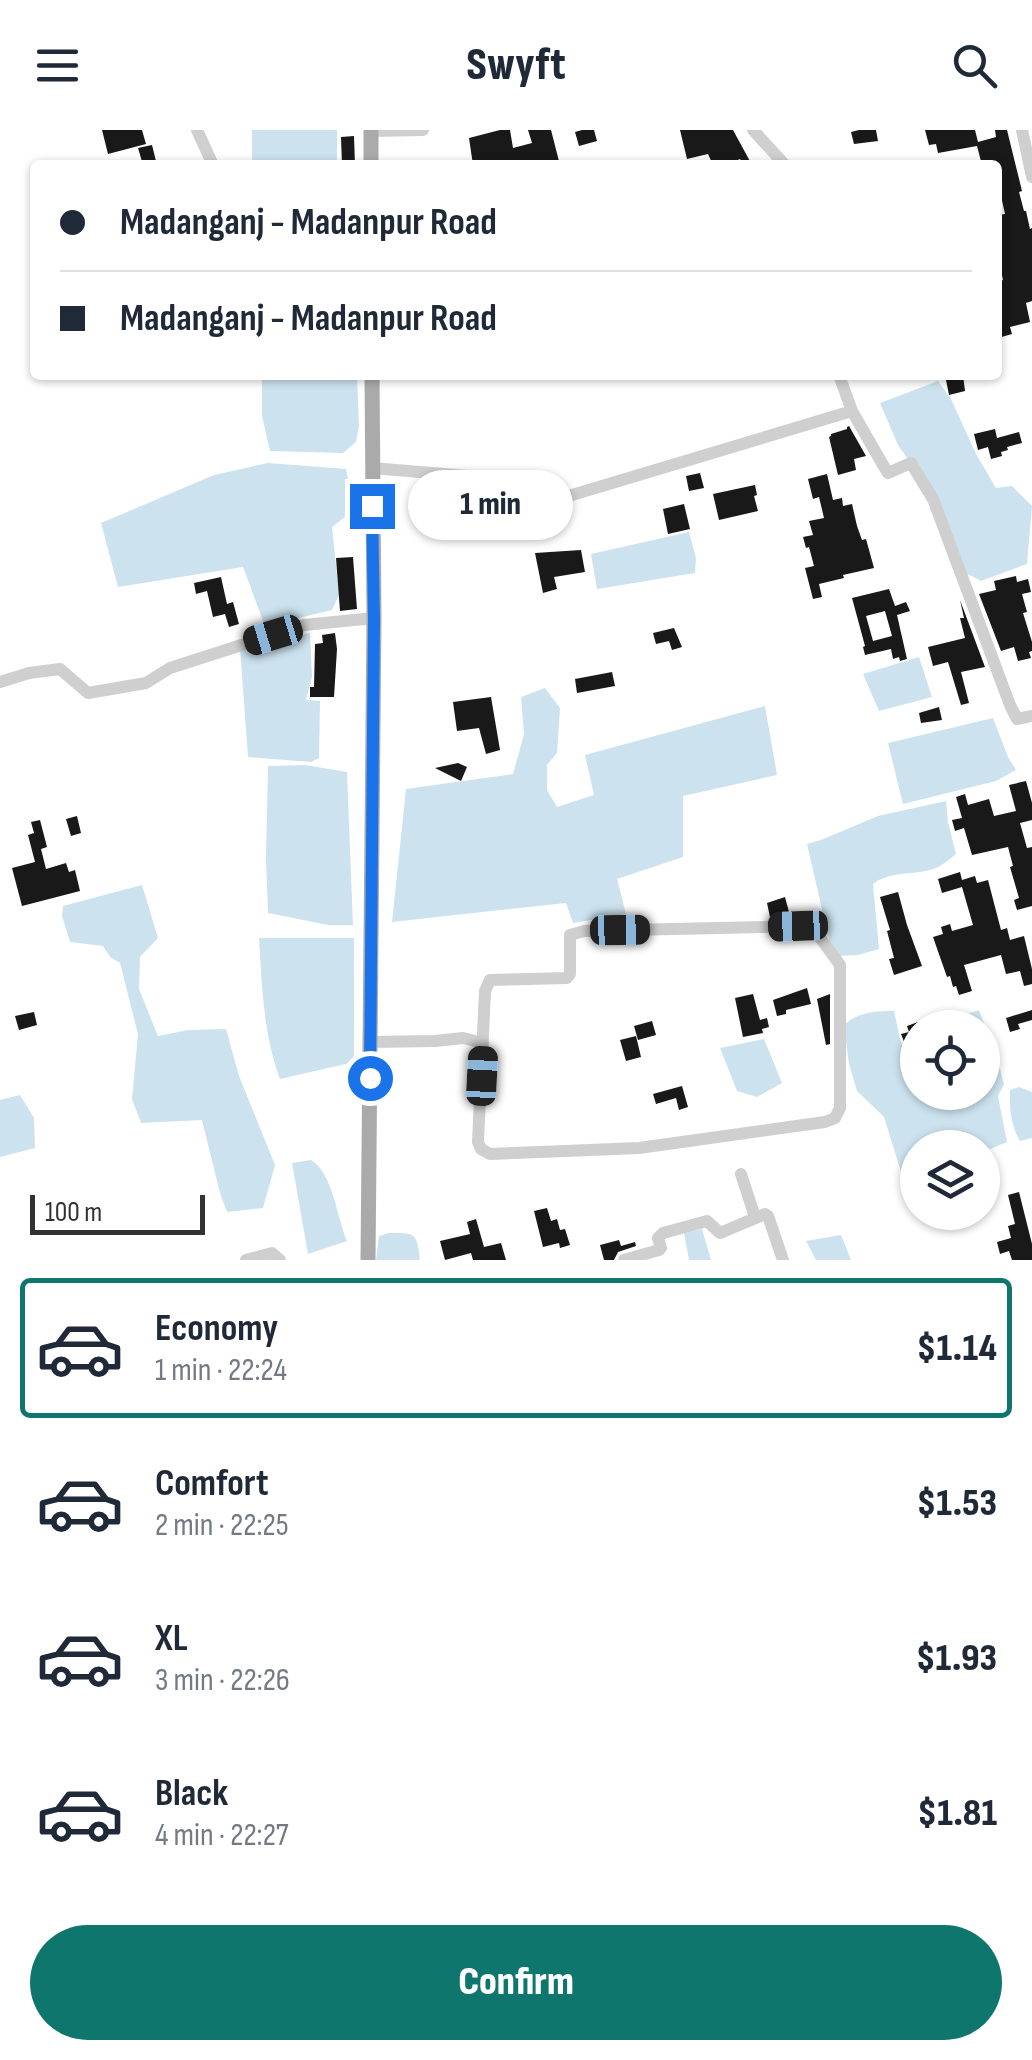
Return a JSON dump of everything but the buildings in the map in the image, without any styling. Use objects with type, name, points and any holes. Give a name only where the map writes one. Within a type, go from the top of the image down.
[{"type":"main road","points":[[371,131],[371,160]]},
{"type":"main road","points":[[368,1260],[374,618],[372,380]]},
{"type":"street","points":[[197,130],[211,160]]},
{"type":"street","points":[[371,131],[424,130]]},
{"type":"street","points":[[753,130],[781,160]]},
{"type":"street","points":[[1022,130],[1032,177]]},
{"type":"street","points":[[841,380],[852,411],[882,465],[888,472],[910,463],[926,487],[1010,706],[1017,719],[1032,716]]},
{"type":"street","points":[[372,468],[504,479],[562,498],[852,411]]},
{"type":"street","points":[[0,682],[60,669],[88,693],[146,683],[170,668],[304,626],[374,618]]},
{"type":"street","points":[[808,926],[840,965],[840,1108],[835,1118],[825,1122],[639,1148],[490,1154],[478,1142],[483,1043],[485,991],[490,980],[567,978],[570,935],[584,931],[808,926]]},
{"type":"street","points":[[370,1042],[463,1038],[483,1043]]},
{"type":"street","points":[[741,1174],[755,1217]]},
{"type":"street","points":[[624,1260],[660,1250],[658,1238],[663,1233],[708,1221],[720,1233],[761,1214],[768,1216],[782,1260]]},
{"type":"street","points":[[246,1260],[272,1252],[280,1260]]},
{"type":"water","points":[[252,130],[337,130],[337,160],[252,160]]},
{"type":"water","points":[[262,380],[357,380],[356,442],[343,453],[270,451],[262,416]]},
{"type":"water","points":[[938,381],[996,488],[1012,486],[1032,506],[1027,564],[981,581],[956,568],[930,491],[898,445],[880,403]]},
{"type":"water","points":[[268,463],[346,469],[354,510],[332,527],[339,595],[332,610],[265,626],[243,567],[118,587],[101,523],[214,475]]},
{"type":"water","points":[[689,532],[696,558],[695,573],[597,589],[591,554]]},
{"type":"water","points":[[310,633],[312,677],[306,700],[320,701],[319,758],[311,762],[248,757],[240,648]]},
{"type":"water","points":[[919,657],[932,697],[879,711],[863,674]]},
{"type":"water","points":[[545,688],[560,708],[557,753],[547,765],[547,790],[557,807],[594,795],[585,755],[765,706],[777,775],[683,796],[683,857],[617,879],[626,914],[573,923],[566,903],[392,922],[406,789],[513,774],[524,734],[521,697]]},
{"type":"water","points":[[993,718],[1016,770],[996,781],[903,804],[888,743]]},
{"type":"water","points":[[305,765],[347,772],[353,925],[328,925],[268,913],[268,766]]},
{"type":"water","points":[[946,801],[956,854],[936,868],[887,877],[873,884],[879,949],[836,956],[807,844],[878,816]]},
{"type":"water","points":[[142,885],[158,938],[140,957],[139,989],[158,1036],[226,1029],[239,1076],[275,1165],[263,1208],[227,1212],[202,1120],[141,1123],[132,1099],[138,1034],[120,963],[103,946],[70,942],[63,906]]},
{"type":"water","points":[[259,938],[354,938],[354,1062],[280,1079],[267,1027]]},
{"type":"water","points":[[894,1011],[900,1038],[900,1110],[1000,1110],[1000,1106],[1007,1142],[1000,1145],[1000,1130],[900,1130],[900,1168],[884,1117],[857,1091],[844,1025],[867,1013]]},
{"type":"water","points":[[764,1039],[782,1083],[757,1097],[737,1091],[720,1048]]},
{"type":"water","points":[[1019,1087],[1032,1092],[1032,1138],[1020,1141],[1010,1103],[1010,1090]]},
{"type":"water","points":[[20,1095],[34,1118],[35,1148],[0,1157],[0,1100]]},
{"type":"water","points":[[311,1160],[329,1185],[347,1241],[308,1254],[292,1163]]},
{"type":"water","points":[[702,1229],[711,1260],[689,1260],[684,1233]]},
{"type":"water","points":[[841,1235],[851,1260],[816,1260],[806,1241]]},
{"type":"water","points":[[379,1236],[413,1236],[420,1260],[376,1260]]},
{"type":"route","points":[[370,1078],[372,506]]}]
